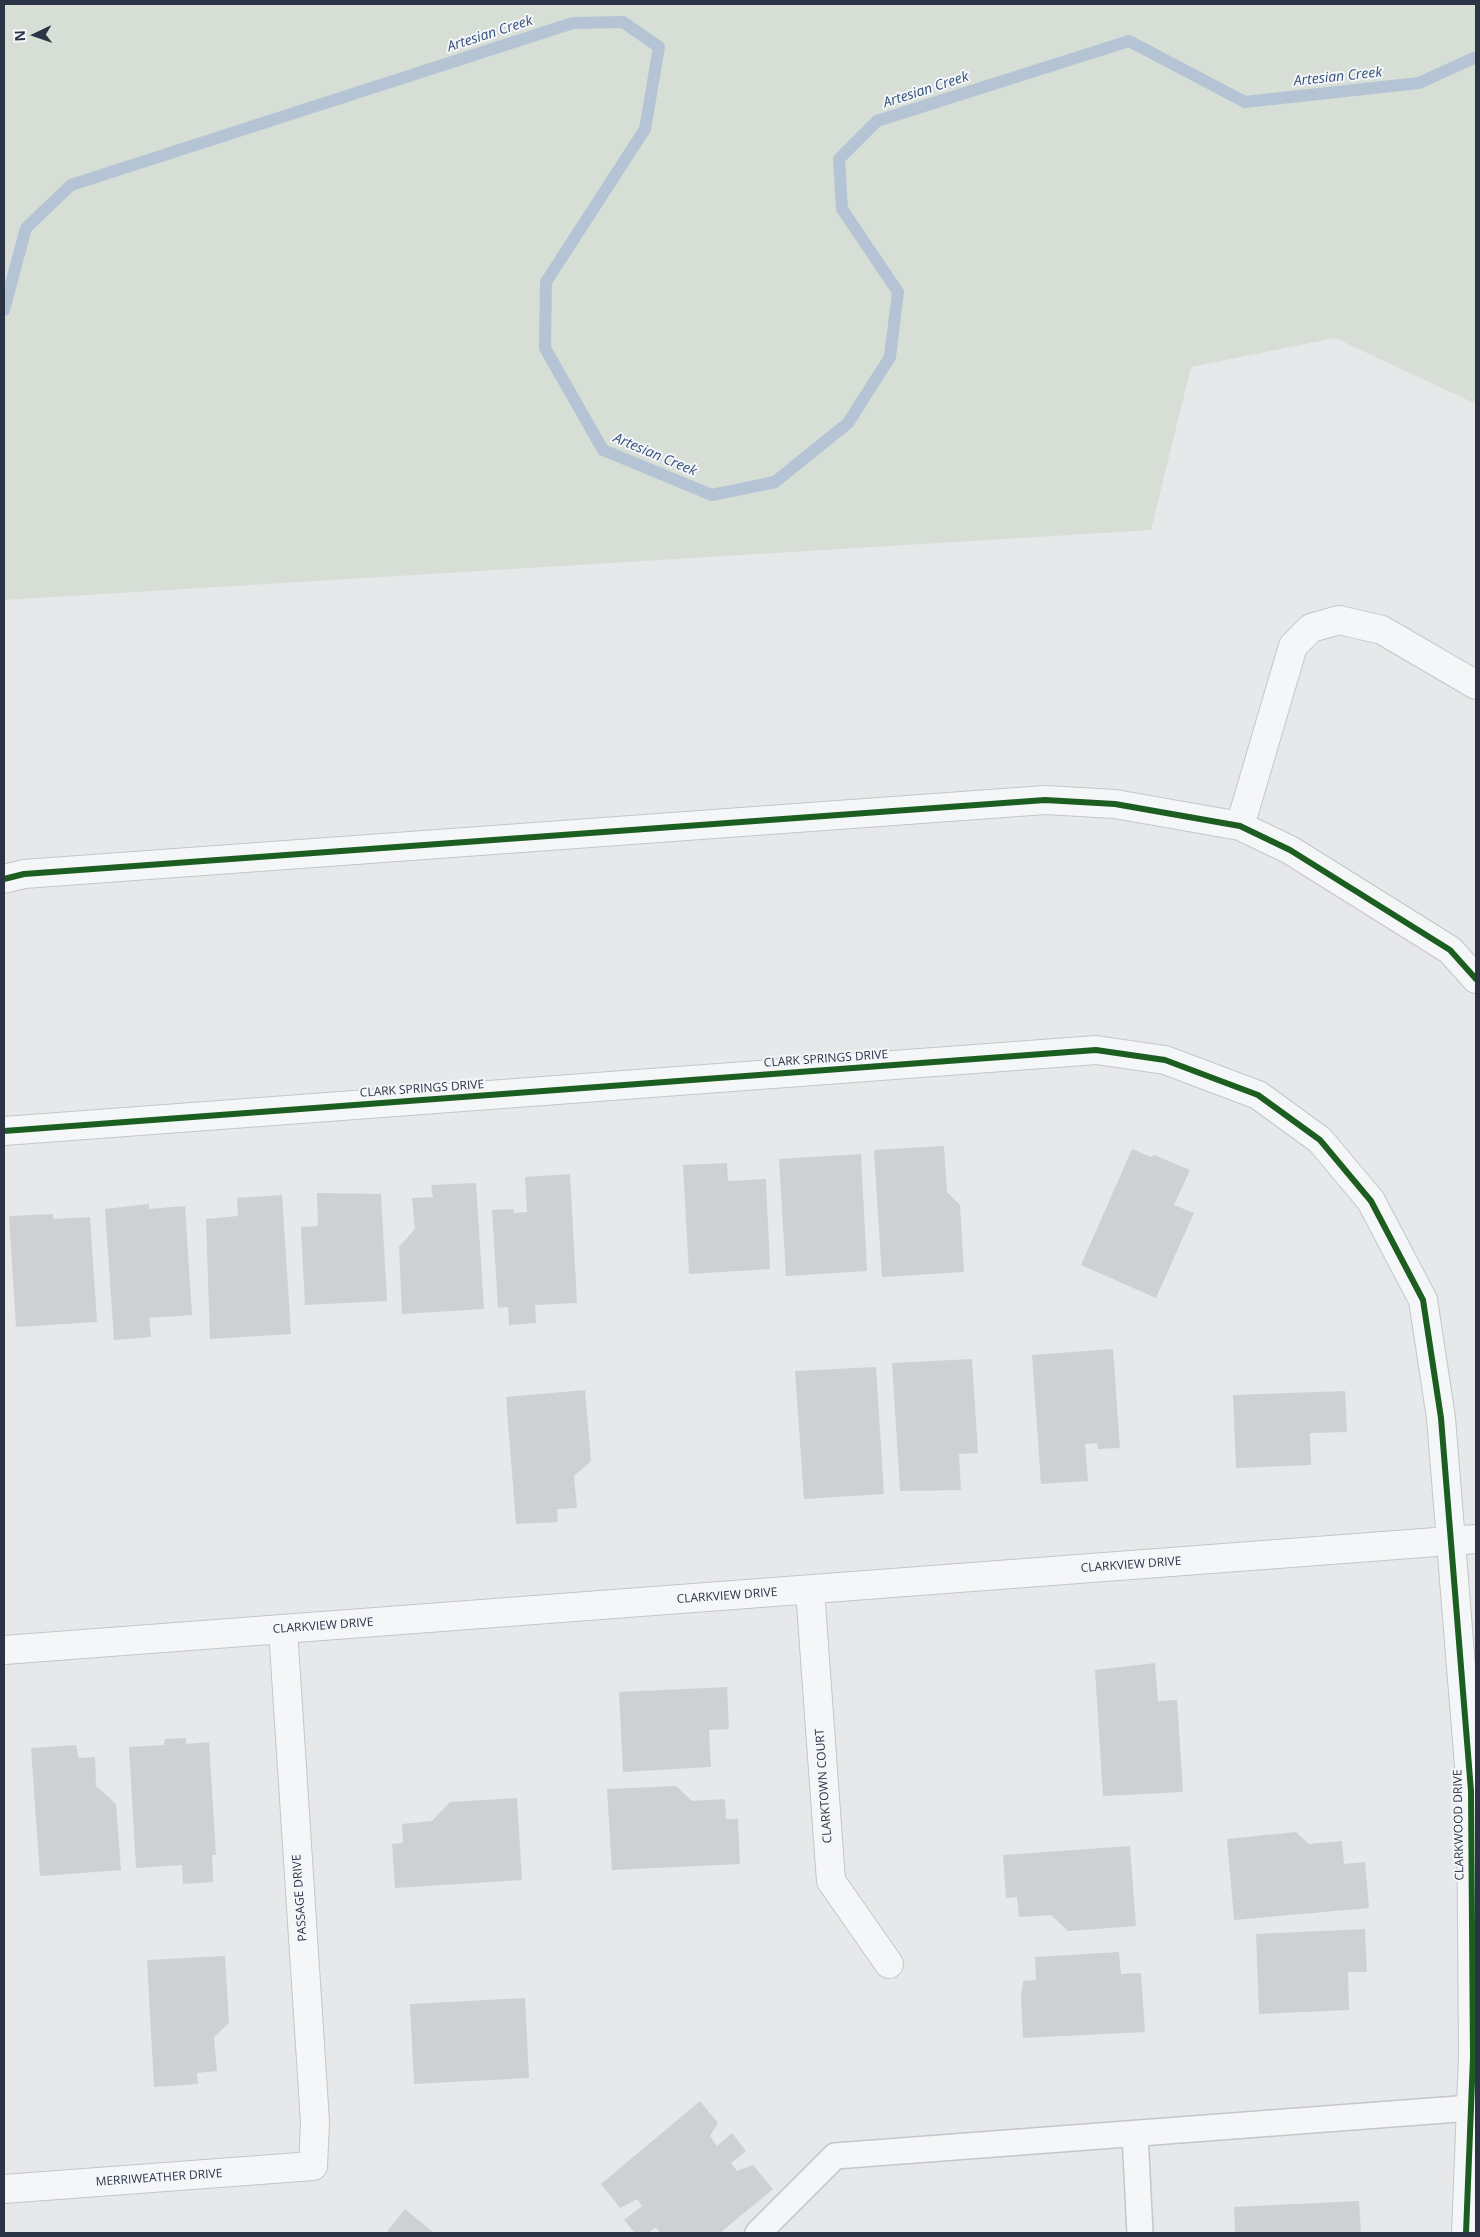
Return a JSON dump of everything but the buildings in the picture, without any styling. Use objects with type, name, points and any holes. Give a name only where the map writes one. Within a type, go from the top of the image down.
[{"type":"street","points":[[1240,826],[1293,646],[1311,628],[1339,620],[1382,630],[1476,686]]},
{"type":"street","points":[[4,879],[44,873],[1045,800],[1115,804],[1240,826],[1290,850],[1450,950],[1476,979]]},
{"type":"street","name":"CLARK SPRINGS DRIVE","points":[[4,1131],[1096,1050],[1165,1060],[1258,1095],[1320,1140],[1371,1201],[1423,1300],[1441,1418]]},
{"type":"street","name":"CLARKWOOD DRIVE","points":[[1441,1418],[1464,1540],[1471,1791],[1473,2057],[1466,2233]]},
{"type":"street","name":"CLARKVIEW DRIVE","points":[[4,1650],[1464,1540]]},
{"type":"street","name":"CLARKTOWN COURT","points":[[810,1590],[831,1881],[889,1964]]},
{"type":"street","name":"PASSAGE DRIVE","points":[[282,1629],[315,2122],[314,2166]]},
{"type":"street","name":"MERRIWEATHER DRIVE","points":[[4,2189],[314,2166]]},
{"type":"lane","points":[[758,2233],[835,2156],[1471,2108]]},
{"type":"lane","points":[[1135,2134],[1140,2233]]},
{"type":"shaded area","points":[[4,4],[1476,4],[1476,404],[1335,338],[1191,367],[1151,530],[4,600]]},
{"type":"waterway","name":"Artesian Creek","points":[[4,310],[26,228],[71,185],[573,23],[623,22],[659,47],[645,129],[546,282],[545,348],[603,450],[712,495],[775,482],[848,423],[890,357],[898,292],[842,209],[839,159],[877,121],[1129,41],[1245,102],[1419,83],[1476,57]]},
{"type":"cycle path","points":[[4,879],[24,874],[1045,800],[1115,804],[1240,826],[1290,850],[1450,950],[1476,979]]},
{"type":"cycle path","points":[[4,1131],[1096,1050],[1165,1060],[1258,1095],[1320,1140],[1371,1201],[1423,1300],[1441,1418],[1471,1791],[1473,2057],[1466,2233]]}]
